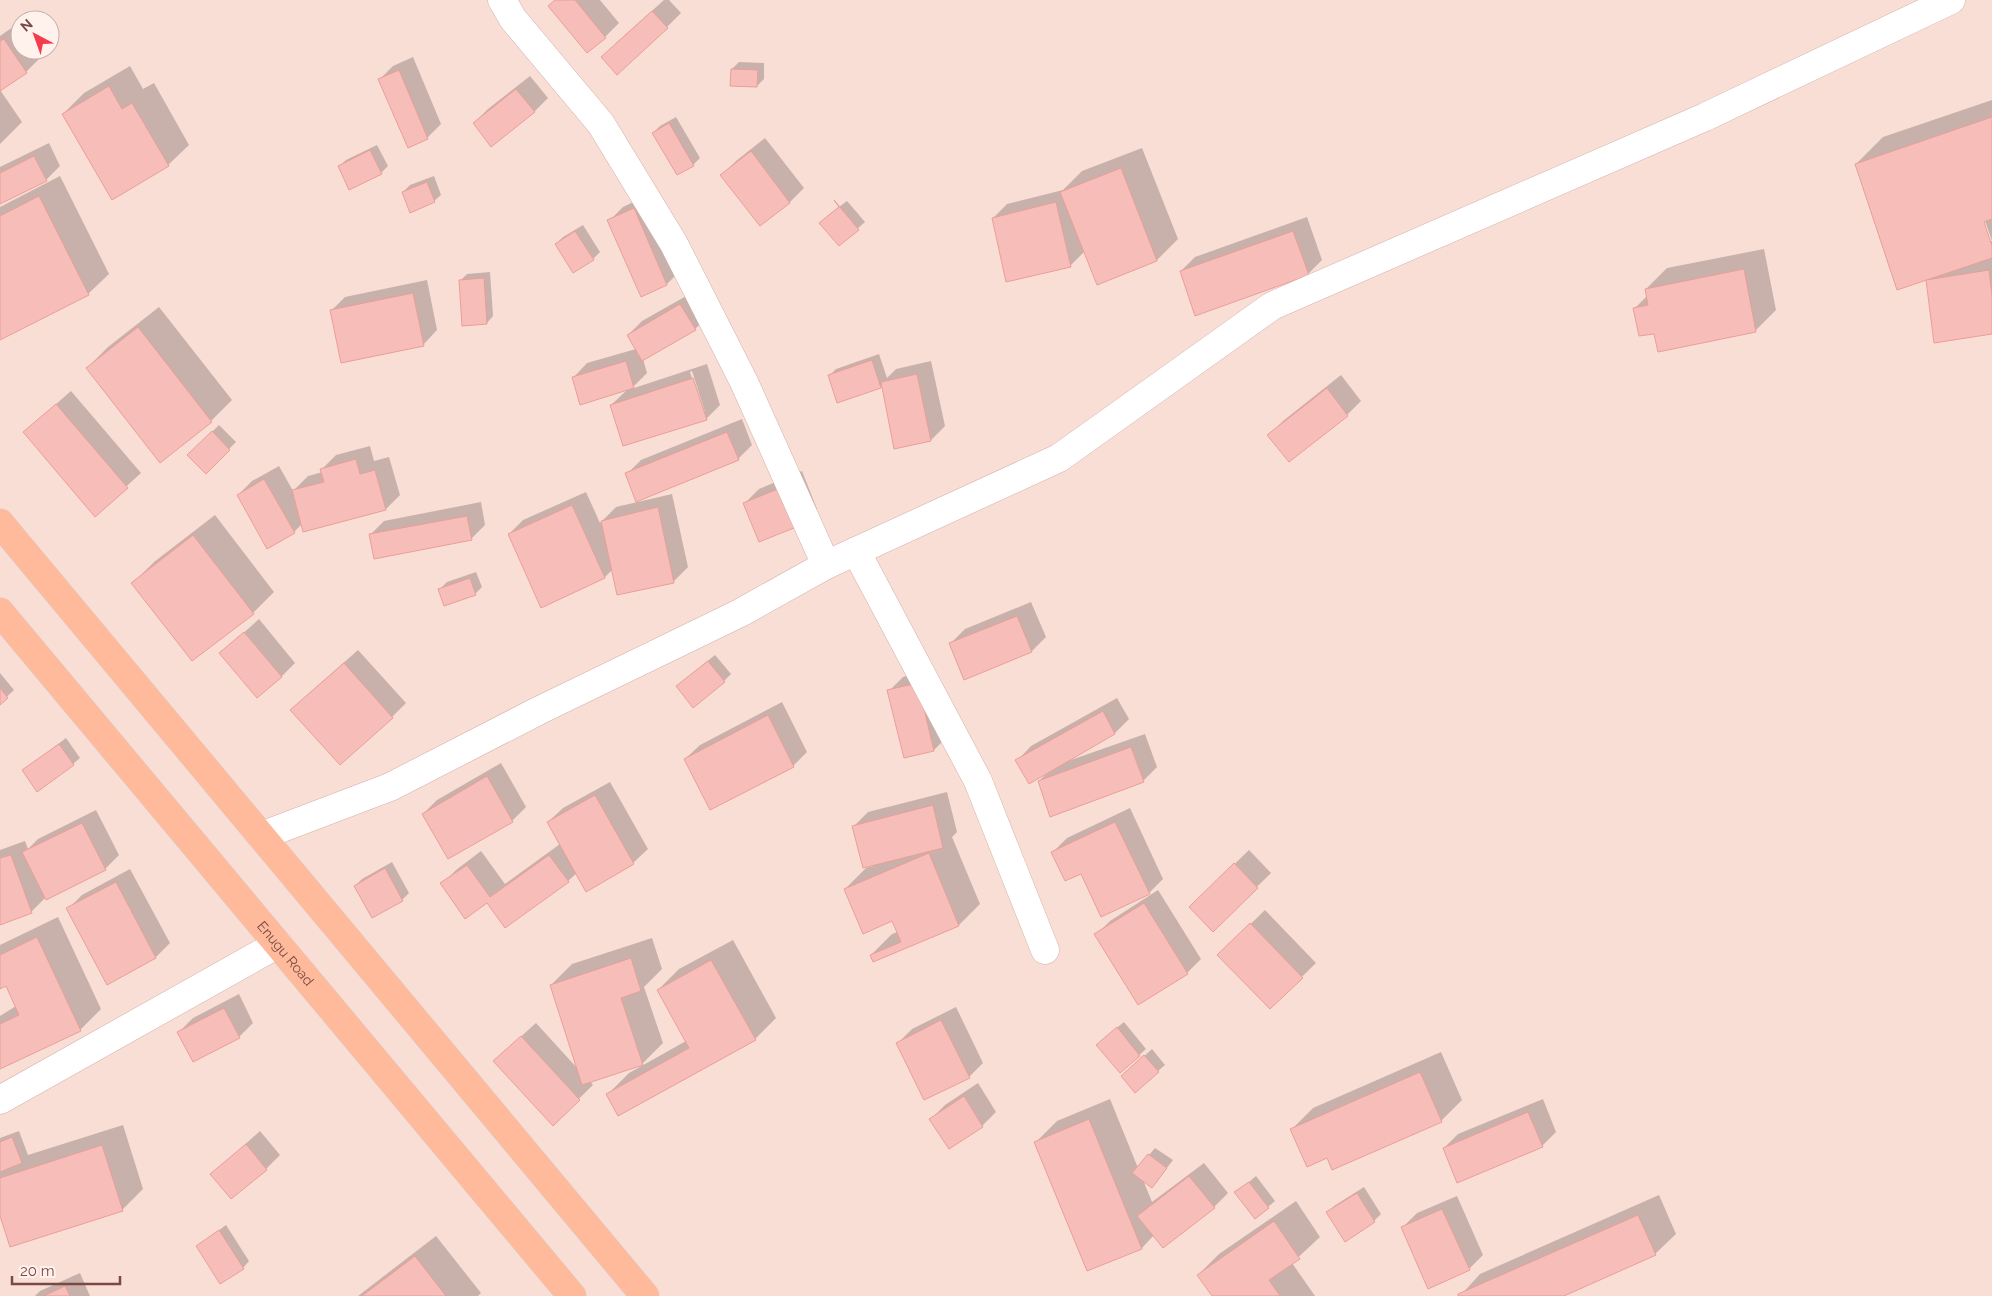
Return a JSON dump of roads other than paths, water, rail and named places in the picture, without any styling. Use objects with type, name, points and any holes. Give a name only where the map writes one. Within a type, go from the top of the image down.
[{"type":"main road","points":[[0,523],[646,1296]]},
{"type":"main road","name":"Enugu Road","points":[[0,612],[572,1296]]},
{"type":"street","points":[[502,0],[513,19],[601,124],[674,244],[744,382],[826,565]]},
{"type":"street","points":[[261,836],[390,787],[538,711],[740,614],[826,565],[1059,458],[1272,306],[1705,117],[1951,0]]},
{"type":"street","points":[[856,551],[978,781],[1045,950]]},
{"type":"street","points":[[0,1100],[278,944]]}]
